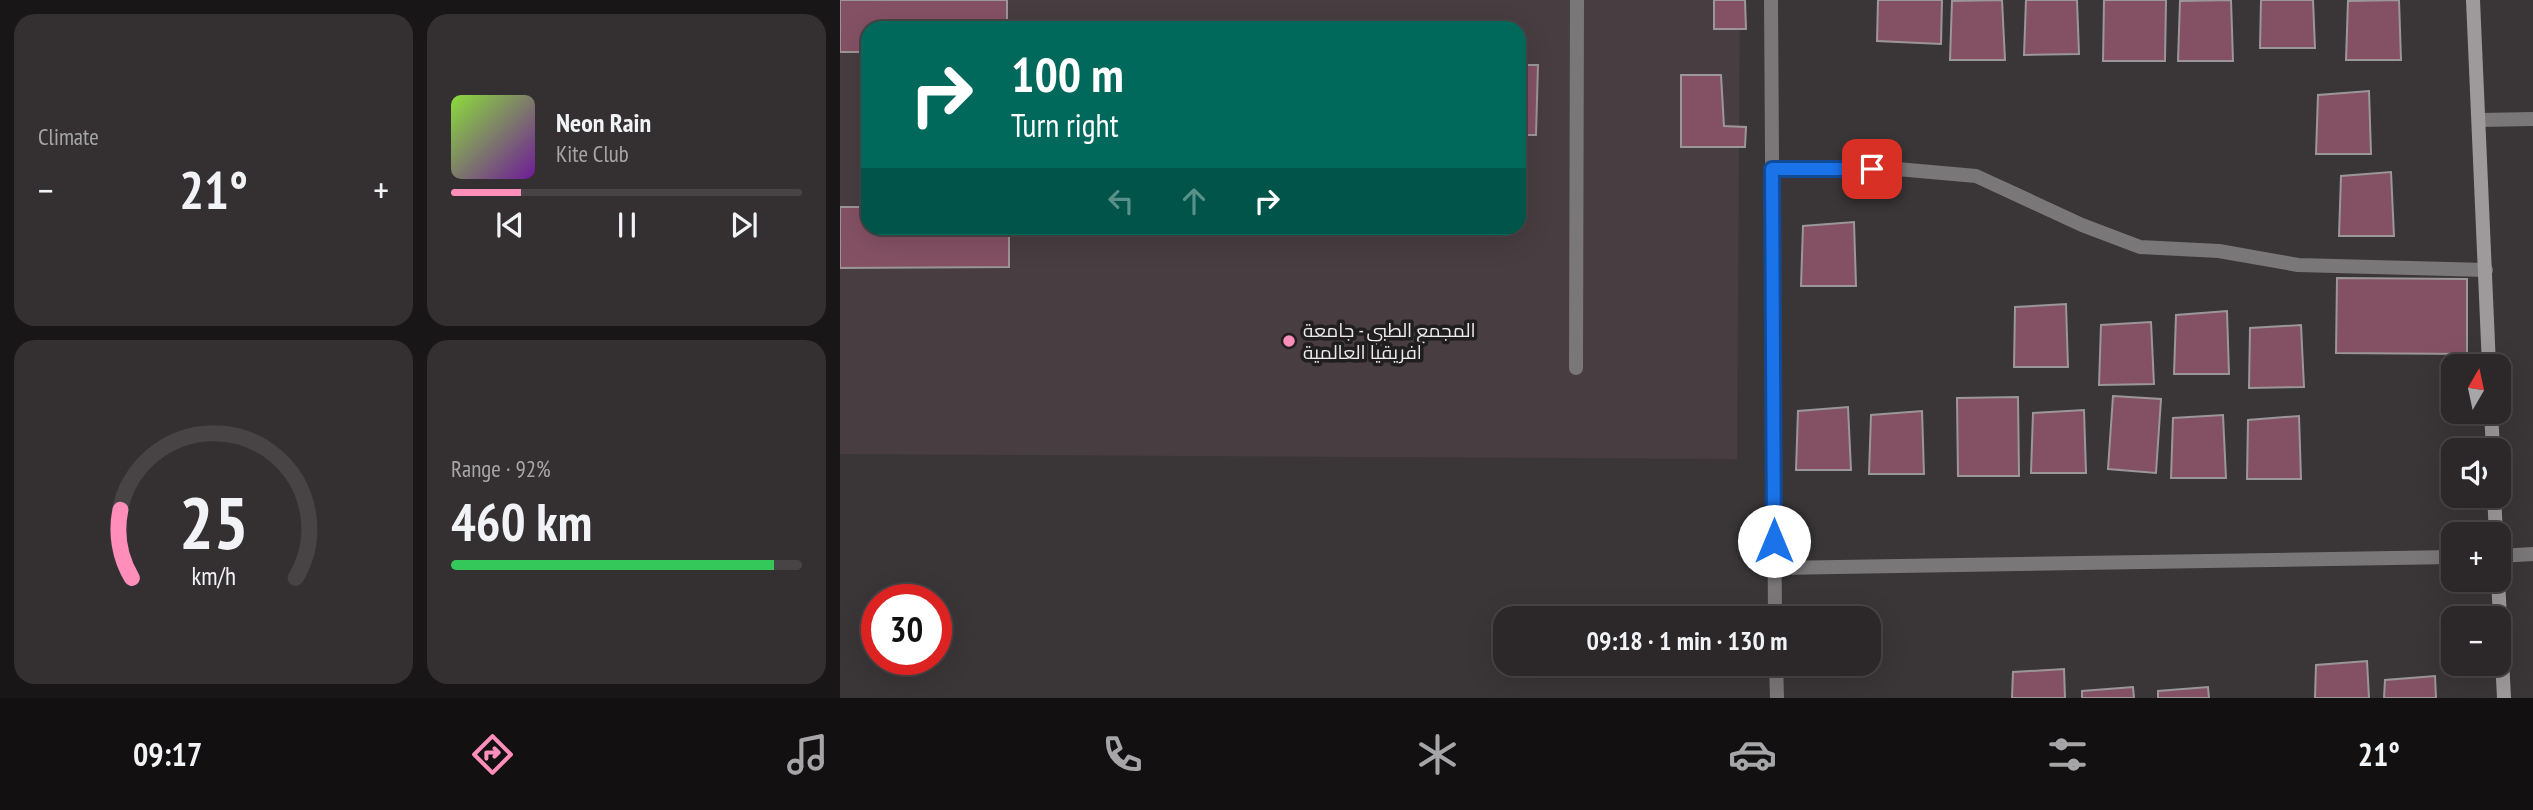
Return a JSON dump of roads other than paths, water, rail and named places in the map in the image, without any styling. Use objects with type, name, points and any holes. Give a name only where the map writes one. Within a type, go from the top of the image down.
[{"type":"street","points":[[1576,368],[1577,0]]},
{"type":"street","points":[[1771,0],[1775,606]]},
{"type":"street","points":[[2473,0],[2489,354]]},
{"type":"street","points":[[2479,120],[2533,119]]},
{"type":"street","points":[[1772,169],[1897,169],[1976,176],[2082,225],[2140,247],[2219,251],[2298,265],[2486,270]]},
{"type":"street","points":[[2511,555],[2533,554]]},
{"type":"street","points":[[1774,568],[2441,556]]},
{"type":"street","points":[[2499,592],[2504,698]]},
{"type":"street","points":[[1776,676],[1777,698]]},
{"type":"place","name":"المجمع الطبي - جامعة افريقيا العالمية","points":[[1289,341]]}]
